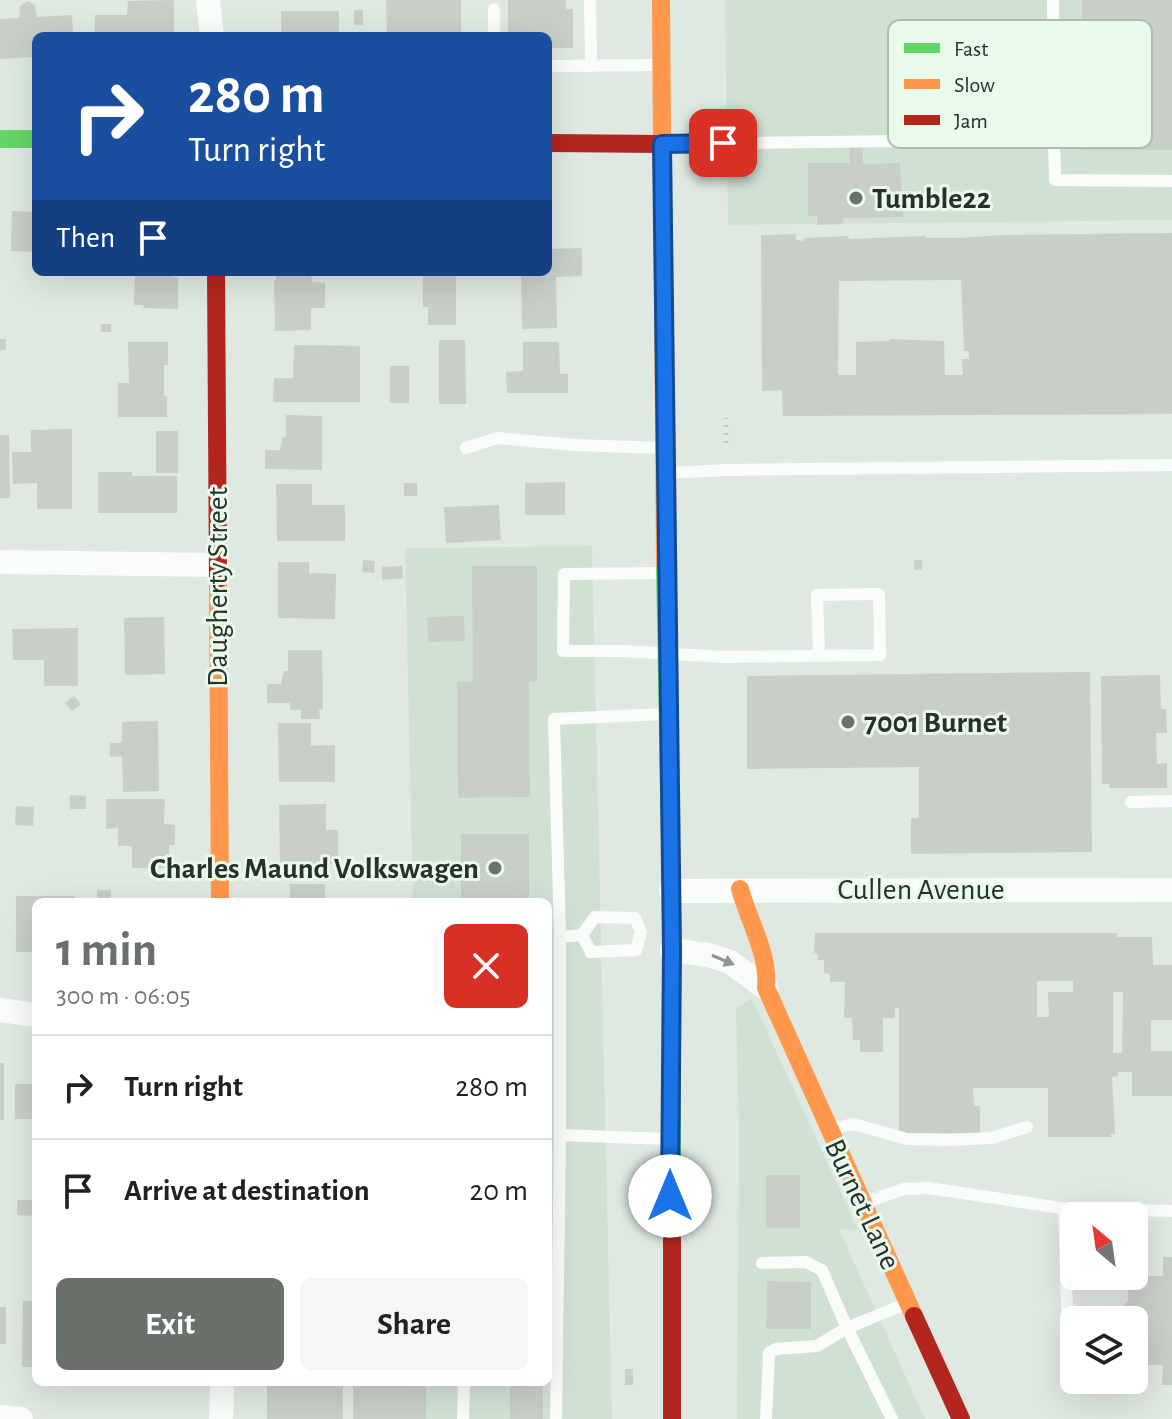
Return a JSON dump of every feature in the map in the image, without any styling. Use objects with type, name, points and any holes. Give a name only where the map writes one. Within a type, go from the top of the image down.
[{"type":"main road","points":[[661,0],[666,655],[672,941],[672,1419]]},
{"type":"main road","points":[[0,139],[32,139]]},
{"type":"main road","points":[[552,143],[662,144]]},
{"type":"main road","name":"Daugherty Street","points":[[216,276],[220,898]]},
{"type":"main road","name":"Burnet Lane","points":[[740,889],[769,971],[766,988],[961,1419]]},
{"type":"street","points":[[208,0],[212,32]]},
{"type":"street","points":[[0,562],[217,565]]},
{"type":"street","name":"Cullen Avenue","points":[[671,891],[1172,890]]},
{"type":"street","points":[[672,941],[730,962],[766,988]]},
{"type":"street","points":[[0,1010],[32,1014]]},
{"type":"street","points":[[221,1419],[222,1386]]},
{"type":"street","points":[[0,1417],[21,1419]]},
{"type":"lane","points":[[590,0],[591,66]]},
{"type":"lane","points":[[1053,0],[1053,20]]},
{"type":"lane","points":[[494,9],[494,32]]},
{"type":"lane","points":[[552,66],[661,65]]},
{"type":"lane","points":[[662,144],[888,141]]},
{"type":"lane","points":[[1054,148],[1055,180],[1172,181]]},
{"type":"lane","points":[[466,448],[497,438],[574,445],[665,448]]},
{"type":"lane","points":[[665,473],[1172,465]]},
{"type":"lane","points":[[666,573],[564,574],[563,651],[725,657],[880,655],[879,594],[817,595],[819,655]]},
{"type":"lane","points":[[556,1419],[553,1239],[560,1135],[560,937],[554,719],[668,714]]},
{"type":"lane","points":[[1131,802],[1172,801]]},
{"type":"lane","points":[[560,937],[582,935],[595,917],[635,918],[641,932],[636,950],[591,952],[582,935]]},
{"type":"lane","points":[[641,932],[672,941]]},
{"type":"lane","points":[[829,1130],[853,1124],[907,1139],[977,1140],[1027,1127]]},
{"type":"lane","points":[[560,1135],[671,1139]]},
{"type":"lane","points":[[863,1204],[904,1189],[929,1188],[1060,1208]]},
{"type":"lane","points":[[1148,1211],[1172,1211]]},
{"type":"lane","points":[[762,1263],[806,1262],[822,1270],[892,1419]]},
{"type":"lane","points":[[766,1419],[769,1353],[776,1349],[817,1346],[847,1328],[908,1303]]},
{"type":"lane","points":[[463,1419],[464,1386]]},
{"type":"path","points":[[726,418],[726,443]]},
{"type":"shaded area","points":[[725,0],[1172,0],[1172,220],[728,225]]},
{"type":"shaded area","points":[[592,546],[612,1419],[425,1419],[424,1386],[552,1386],[552,898],[413,898],[405,548]]},
{"type":"shaded area","points":[[752,998],[858,1230],[839,1229],[925,1419],[737,1419],[739,1133],[736,1008]]},
{"type":"building","points":[[174,0],[174,32],[95,32],[95,15],[127,15],[128,1]]},
{"type":"building","points":[[386,0],[461,0],[461,32],[387,32]]},
{"type":"building","points":[[508,0],[566,0],[566,9],[573,9],[573,48],[552,48],[552,32],[508,32]]},
{"type":"building","points":[[1082,0],[1172,0],[1172,150],[1082,150],[1152,148],[1152,20],[1082,20]]},
{"type":"building","points":[[28,1],[35,5],[37,17],[72,15],[73,32],[32,32],[32,57],[0,59],[0,19],[19,18],[20,6]]},
{"type":"building","points":[[354,10],[363,10],[363,25],[354,25]]},
{"type":"building","points":[[281,11],[339,11],[339,32],[281,32]]},
{"type":"building","name":"Tumble22","points":[[849,147],[863,147],[863,164],[900,163],[903,217],[843,218],[843,224],[817,225],[817,216],[808,216],[808,163],[850,163]]},
{"type":"building","points":[[12,211],[32,212],[32,252],[11,251]]},
{"type":"building","points":[[1172,233],[1172,414],[783,416],[782,390],[762,391],[761,235],[796,234],[796,240],[804,241],[804,238],[848,236],[849,239]],"holes":[[[961,280],[964,351],[969,351],[969,359],[962,359],[963,375],[945,375],[944,341],[889,339],[856,342],[856,375],[838,375],[839,281]]]},
{"type":"building","points":[[582,248],[582,276],[556,277],[557,328],[522,329],[521,276],[552,276],[552,249]]},
{"type":"building","points":[[135,276],[178,277],[178,309],[134,305]]},
{"type":"building","points":[[276,276],[311,276],[312,282],[325,283],[325,308],[311,308],[311,330],[275,331]]},
{"type":"building","points":[[423,276],[456,276],[456,325],[428,325],[428,307],[423,307]]},
{"type":"building","points":[[101,324],[111,324],[111,332],[101,332]]},
{"type":"building","points":[[0,339],[6,339],[6,350],[0,350]]},
{"type":"building","points":[[439,340],[465,340],[466,404],[439,404]]},
{"type":"building","points":[[128,342],[168,342],[168,365],[164,365],[167,417],[118,417],[118,383],[129,383]]},
{"type":"building","points":[[523,342],[559,342],[560,374],[568,374],[568,393],[507,393],[506,372],[523,371]]},
{"type":"building","points":[[294,345],[360,346],[360,402],[273,402],[274,378],[293,378]]},
{"type":"building","points":[[390,366],[409,366],[409,403],[390,403]]},
{"type":"building","points":[[286,415],[322,416],[322,470],[265,469],[265,450],[280,450],[283,437],[286,437]]},
{"type":"building","points":[[72,429],[72,509],[37,509],[37,483],[13,484],[12,452],[31,452],[31,430]]},
{"type":"building","points":[[156,431],[178,431],[178,473],[156,473]]},
{"type":"building","points":[[0,435],[9,435],[10,498],[0,498]]},
{"type":"building","points":[[98,472],[177,476],[177,513],[98,513]]},
{"type":"building","points":[[565,482],[565,515],[525,515],[525,483]]},
{"type":"building","points":[[404,483],[417,483],[417,496],[404,496]]},
{"type":"building","points":[[276,484],[312,484],[312,505],[345,505],[345,541],[277,541]]},
{"type":"building","points":[[499,505],[501,540],[446,543],[444,507]]},
{"type":"building","points":[[363,560],[375,561],[374,573],[362,572]]},
{"type":"building","points":[[914,560],[922,560],[922,570],[914,570]]},
{"type":"building","points":[[278,562],[309,562],[309,573],[336,574],[335,619],[278,618]]},
{"type":"building","points":[[402,566],[403,578],[382,580],[382,567]]},
{"type":"building","points":[[472,566],[537,566],[537,682],[529,682],[530,797],[458,798],[457,682],[473,681]]},
{"type":"building","points":[[464,616],[465,641],[428,642],[427,617]]},
{"type":"building","points":[[164,617],[165,674],[125,675],[124,618]]},
{"type":"building","points":[[78,628],[78,686],[44,686],[44,660],[13,660],[12,629]]},
{"type":"building","points":[[288,650],[322,650],[323,709],[319,709],[320,719],[301,719],[301,710],[290,710],[290,703],[267,703],[267,684],[281,684],[284,671],[288,671]]},
{"type":"building","points":[[1090,672],[1092,852],[911,854],[911,818],[919,818],[919,767],[747,769],[747,676]]},
{"type":"building","points":[[1160,675],[1161,709],[1166,709],[1167,733],[1156,733],[1157,764],[1167,763],[1167,788],[1109,788],[1110,784],[1102,784],[1101,676]]},
{"type":"building","points":[[74,696],[81,704],[72,711],[65,703]]},
{"type":"building","points":[[158,721],[159,791],[123,792],[122,756],[110,757],[110,743],[122,743],[122,722]]},
{"type":"building","points":[[278,723],[311,723],[311,746],[335,745],[335,782],[279,782]]},
{"type":"building","points":[[70,795],[86,796],[86,809],[70,809]]},
{"type":"building","points":[[106,799],[165,799],[164,824],[175,825],[175,845],[169,845],[169,868],[132,868],[132,846],[118,846],[118,828],[106,829]]},
{"type":"building","points":[[326,804],[326,830],[338,830],[338,864],[280,865],[279,805]]},
{"type":"building","points":[[16,806],[34,807],[33,826],[15,825]]},
{"type":"building","name":"Charles Maund Volkswagen","points":[[461,834],[529,834],[529,898],[461,898]]},
{"type":"building","points":[[290,884],[325,884],[325,898],[290,898]]},
{"type":"building","points":[[97,890],[111,890],[111,898],[97,898]]},
{"type":"building","points":[[16,896],[75,896],[32,898],[32,952],[16,952]]},
{"type":"building","points":[[815,933],[1117,933],[1117,937],[1152,937],[1153,965],[1172,965],[1172,1020],[1151,1020],[1151,1051],[1172,1051],[1172,1096],[1132,1096],[1132,1072],[1118,1072],[1118,1076],[1112,1077],[1115,1134],[1111,1137],[1048,1137],[1048,1088],[973,1088],[974,1106],[980,1106],[980,1133],[899,1133],[899,1008],[895,1008],[895,1018],[883,1018],[883,1052],[860,1052],[860,1040],[853,1040],[852,1018],[844,1018],[845,982],[830,982],[830,974],[824,973],[824,960],[818,960],[818,953],[814,953]],"holes":[[[1037,981],[1073,981],[1073,992],[1048,992],[1049,1017],[1037,1017]],[[1113,992],[1123,992],[1122,1053],[1113,1053]]]},
{"type":"building","points":[[0,1063],[4,1063],[4,1120],[0,1120]]},
{"type":"building","points":[[15,1084],[32,1084],[32,1119],[15,1119]]},
{"type":"building","points":[[766,1175],[800,1175],[800,1228],[766,1228]]},
{"type":"building","points":[[17,1200],[32,1200],[32,1216],[17,1215]]},
{"type":"building","points":[[1163,1257],[1172,1257],[1172,1385],[1162,1385],[1163,1365],[1148,1365],[1148,1306],[1124,1306],[1128,1301],[1128,1290],[1148,1290],[1148,1276],[1163,1276]]},
{"type":"building","points":[[767,1281],[811,1282],[811,1329],[766,1329]]},
{"type":"building","points":[[23,1301],[32,1301],[32,1367],[22,1367]]},
{"type":"building","points":[[0,1307],[6,1307],[6,1344],[0,1344]]},
{"type":"building","points":[[625,1369],[633,1369],[633,1385],[625,1385]]},
{"type":"building","points":[[267,1386],[343,1386],[343,1419],[267,1419]]},
{"type":"building","points":[[353,1386],[426,1386],[426,1419],[353,1419]]},
{"type":"building","points":[[510,1386],[543,1386],[543,1419],[510,1419]]},
{"type":"traffic: fast","points":[[0,139],[32,139]]},
{"type":"traffic: fast","points":[[665,565],[672,950],[672,1240]]},
{"type":"traffic: slow","points":[[661,0],[665,565]]},
{"type":"traffic: slow","points":[[218,579],[220,898]]},
{"type":"traffic: slow","points":[[740,889],[761,950],[766,988],[914,1316]]},
{"type":"traffic: jam","points":[[552,143],[662,144]]},
{"type":"traffic: jam","points":[[216,276],[218,579]]},
{"type":"traffic: jam","points":[[672,1240],[672,1419]]},
{"type":"traffic: jam","points":[[914,1316],[961,1419]]},
{"type":"place","name":"Tumble22","points":[[856,198]]},
{"type":"place","name":"7001 Burnet","points":[[848,722]]},
{"type":"place","name":"Charles Maund Volkswagen","points":[[495,868]]},
{"type":"route","points":[[670,1196],[672,950],[662,144],[723,143]]}]
